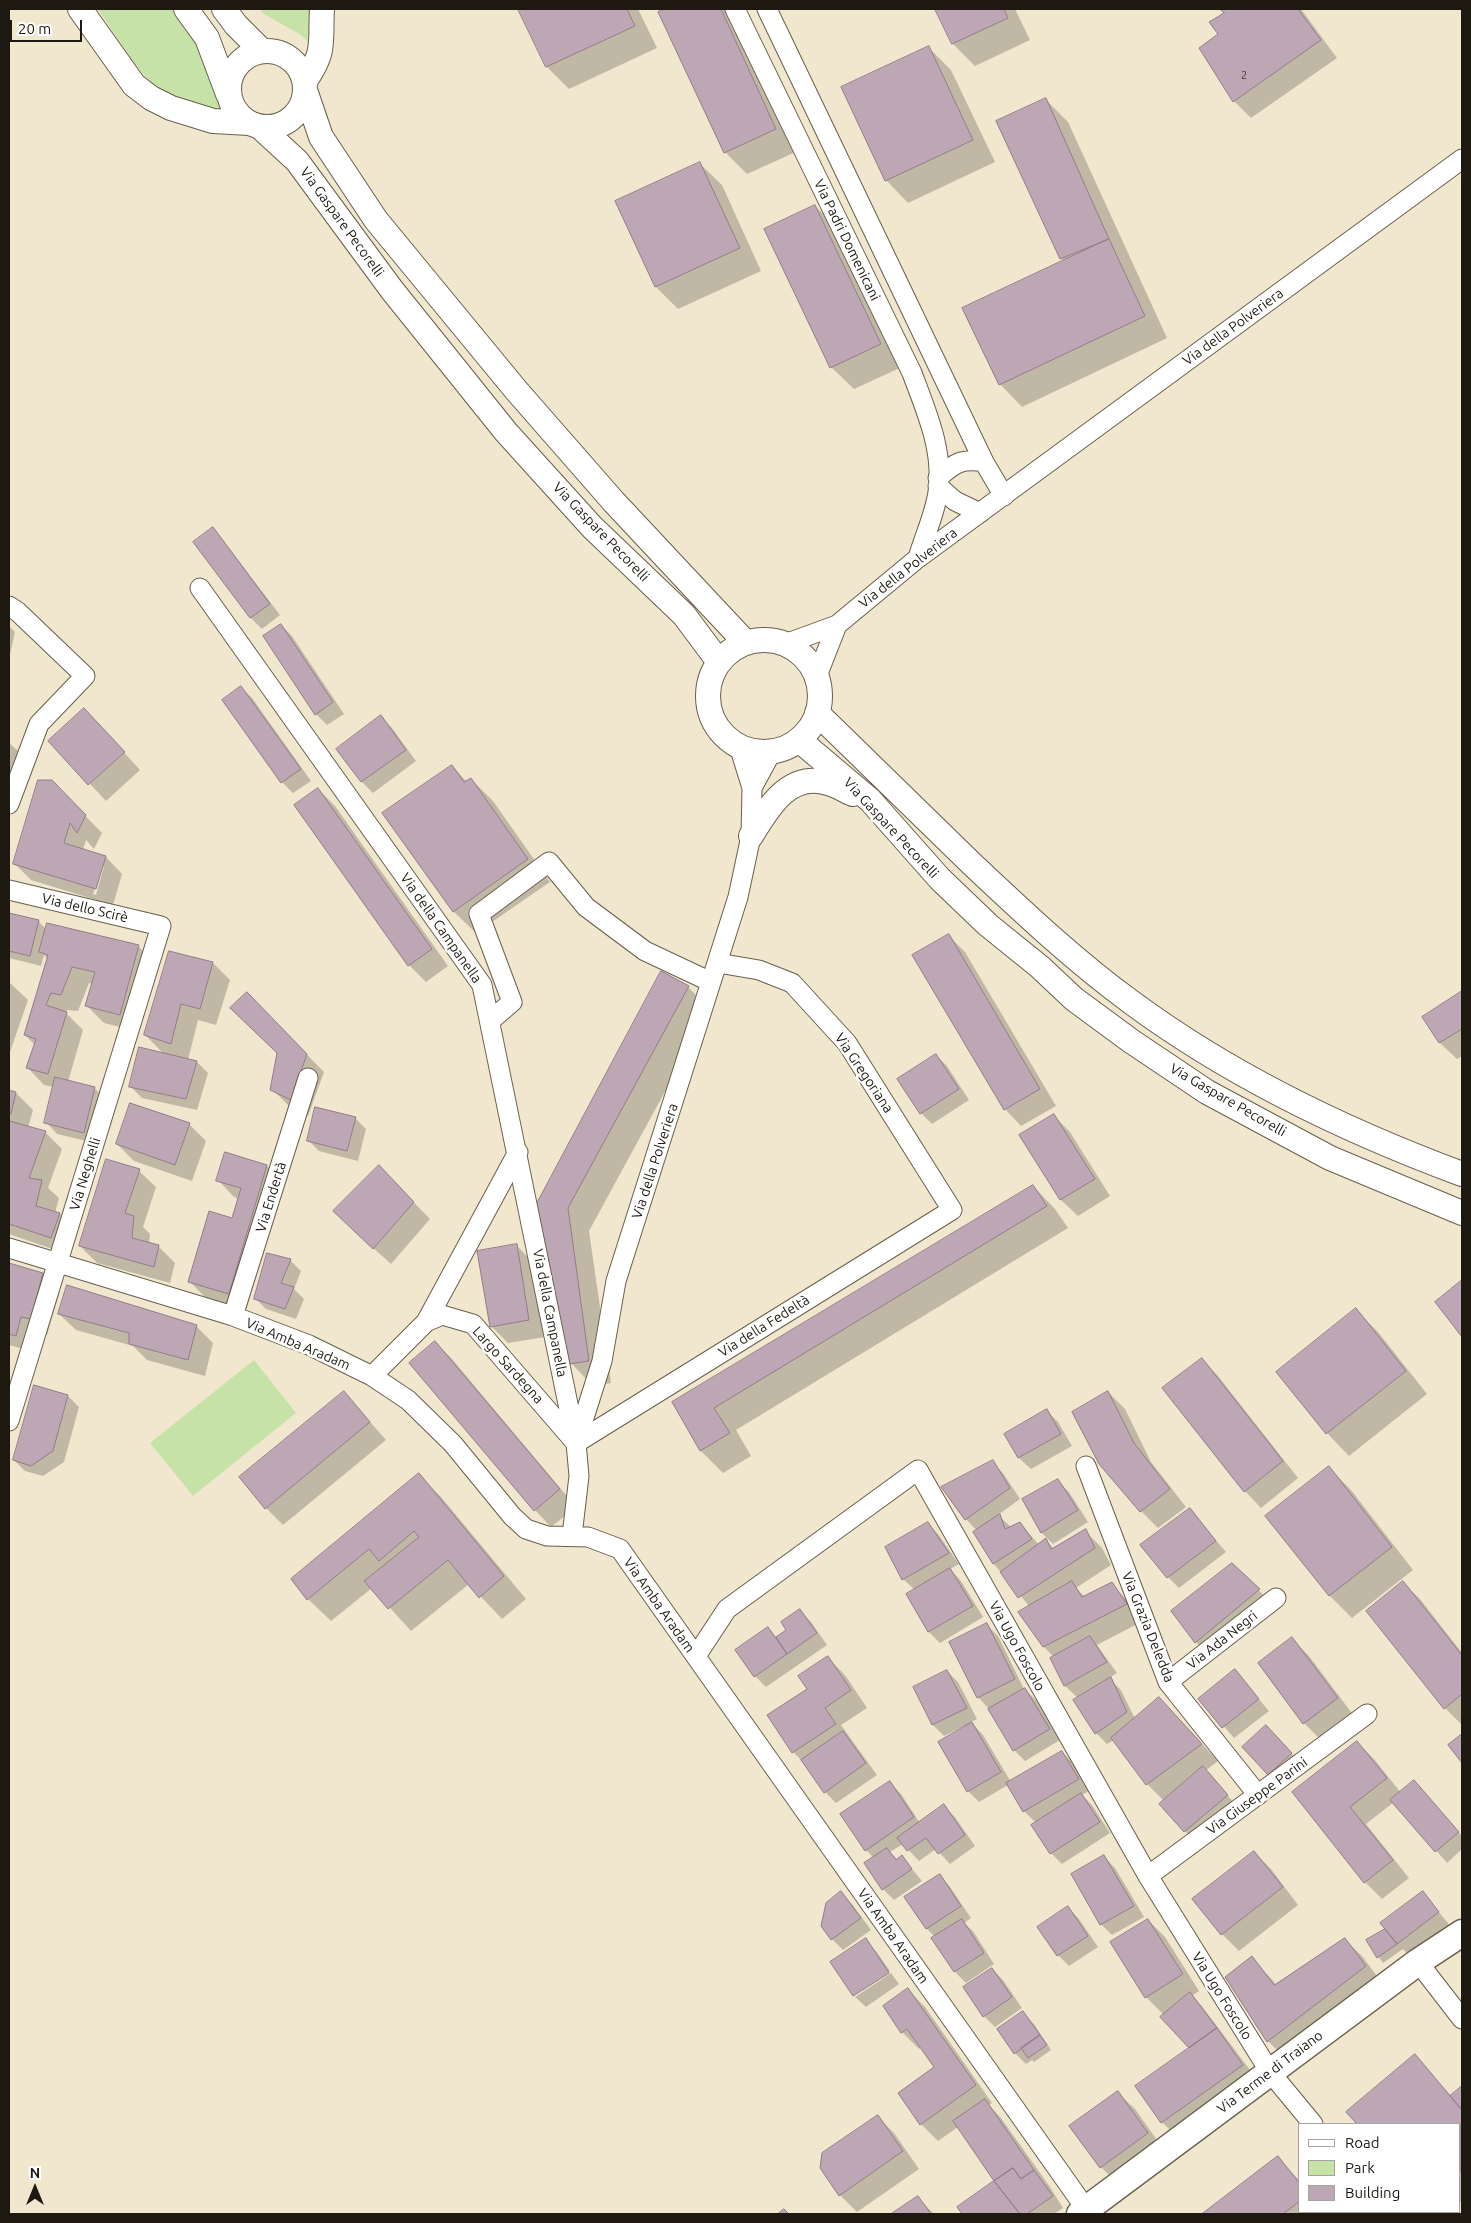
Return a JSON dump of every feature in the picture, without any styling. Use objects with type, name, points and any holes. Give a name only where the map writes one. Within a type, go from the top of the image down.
[{"type":"main road","name":"Via Terme di Traiano","points":[[1083,2212],[1418,1962],[1462,1933]]},
{"type":"street","points":[[80,9],[129,79],[151,98],[171,108],[213,121],[273,127],[285,123],[295,115],[302,105],[305,87],[322,47],[322,9]]},
{"type":"street","points":[[186,9],[207,38],[229,97],[237,112],[255,125]]},
{"type":"street","points":[[224,9],[236,25],[261,50]]},
{"type":"street","name":"Via Padri Domenicani","points":[[735,9],[912,373],[930,422],[939,458],[938,482],[918,558]]},
{"type":"street","name":"Via Padri Domenicani","points":[[766,9],[984,462],[1004,496]]},
{"type":"street","points":[[229,97],[228,84],[232,72],[239,62],[249,54],[261,50],[273,50],[294,60],[301,70],[305,87]]},
{"type":"street","name":"Via Gaspare Pecorelli","points":[[305,87],[321,137],[376,220],[516,390],[595,481],[746,643]]},
{"type":"street","name":"Via Gaspare Pecorelli","points":[[255,125],[297,161],[392,290],[506,432],[592,527],[684,615],[719,662]]},
{"type":"street","name":"Via della Polveriera","points":[[1004,496],[1462,159]]},
{"type":"street","points":[[984,462],[969,459],[952,465],[938,482],[955,501],[980,513],[1004,496]]},
{"type":"street","name":"Via della Polveriera","points":[[785,644],[837,624],[918,558],[980,513]]},
{"type":"street","name":"Via della Campanella","points":[[200,588],[482,985],[518,1152],[576,1442]]},
{"type":"street","points":[[9,606],[18,612],[85,676],[39,724],[9,804]]},
{"type":"street","name":"Via della Polveriera","points":[[817,676],[837,624]]},
{"type":"street","points":[[766,640],[785,644],[801,653],[817,676],[820,691],[817,713],[811,726],[799,740],[788,746],[772,751],[756,751],[739,746],[725,736],[716,724],[710,711],[708,695],[710,678],[719,662],[729,652],[746,643],[766,640]]},
{"type":"street","name":"Via Gaspare Pecorelli","points":[[817,713],[1043,931],[1131,1002],[1200,1048],[1273,1091],[1392,1148],[1462,1174]]},
{"type":"street","name":"Via Gaspare Pecorelli","points":[[799,740],[870,800],[940,879],[988,925],[1040,967],[1074,999],[1131,1041],[1207,1092],[1330,1158],[1462,1213]]},
{"type":"street","name":"Via della Polveriera","points":[[572,1536],[578,1476],[576,1442],[602,1361],[616,1281],[738,897],[751,836],[752,788],[739,746]]},
{"type":"street","name":"Via della Polveriera","points":[[752,788],[772,751]]},
{"type":"street","points":[[751,836],[777,797],[791,786],[808,781],[828,782],[870,800]]},
{"type":"street","points":[[490,1021],[512,1002],[479,914],[549,862],[586,907],[645,951],[712,982]]},
{"type":"street","name":"Via dello Scirè","points":[[9,890],[161,926]]},
{"type":"street","name":"Via Neghelli","points":[[9,1422],[161,926]]},
{"type":"street","name":"Via Gregoriana","points":[[718,962],[759,970],[792,983],[847,1043],[952,1210]]},
{"type":"street","name":"Via Endertà","points":[[233,1316],[308,1078]]},
{"type":"street","points":[[372,1376],[426,1322],[518,1152]]},
{"type":"street","name":"Via della Fedeltà","points":[[576,1442],[952,1210]]},
{"type":"street","name":"Via Amba Aradam","points":[[9,1248],[233,1316],[309,1345],[372,1376],[408,1400],[453,1444],[512,1516],[526,1529],[547,1536],[588,1537],[620,1549],[1083,2212]]},
{"type":"street","name":"Largo Sardegna","points":[[426,1322],[442,1315],[473,1324],[576,1442]]},
{"type":"street","name":"Via Grazia Deledda","points":[[1086,1466],[1168,1682],[1258,1795]]},
{"type":"street","name":"Via Ugo Foscolo","points":[[696,1656],[727,1608],[918,1470],[1148,1876],[1270,2072],[1312,2123]]},
{"type":"street","name":"Via Ada Negri","points":[[1168,1682],[1276,1598]]},
{"type":"street","name":"Via Giuseppe Parini","points":[[1148,1876],[1367,1714]]},
{"type":"street","points":[[1418,1962],[1462,2019]]},
{"type":"green space","points":[[98,9],[176,9],[200,43],[228,116],[184,103],[160,91],[144,75]]},
{"type":"green space","points":[[260,9],[312,9],[312,46],[301,35],[264,14]]},
{"type":"green space","points":[[254,1360],[296,1413],[193,1496],[150,1443]]},
{"type":"building","points":[[518,9],[627,9],[635,26],[546,67]]},
{"type":"building","points":[[665,9],[721,9],[776,129],[724,153],[658,12]]},
{"type":"building","points":[[935,9],[1004,9],[1008,18],[952,44]]},
{"type":"building","points":[[1220,9],[1298,9],[1321,40],[1233,102],[1199,48],[1218,34],[1209,22],[1224,13]]},
{"type":"building","points":[[929,46],[973,140],[885,181],[841,87]]},
{"type":"building","points":[[1046,98],[1109,239],[1060,259],[996,121]]},
{"type":"building","points":[[700,162],[740,248],[655,287],[615,201]]},
{"type":"building","points":[[815,205],[881,344],[830,368],[764,229]]},
{"type":"building","points":[[1109,239],[1145,316],[999,385],[962,308]]},
{"type":"building","points":[[213,527],[270,604],[250,618],[193,542]]},
{"type":"building","points":[[281,624],[333,702],[315,715],[263,636]]},
{"type":"building","points":[[241,686],[301,769],[281,783],[222,700]]},
{"type":"building","points":[[84,708],[125,752],[88,785],[48,741]]},
{"type":"building","points":[[381,715],[406,750],[361,782],[336,749]]},
{"type":"building","points":[[452,765],[464,782],[471,778],[528,859],[453,912],[382,813]]},
{"type":"building","points":[[38,780],[52,780],[86,815],[77,833],[70,823],[64,843],[106,856],[96,889],[13,864]]},
{"type":"building","points":[[318,788],[432,949],[408,966],[294,805]]},
{"type":"building","points":[[9,913],[39,920],[30,956],[9,951]]},
{"type":"building","points":[[47,923],[139,945],[120,1015],[85,1006],[95,972],[72,967],[61,995],[51,993],[46,1005],[67,1012],[48,1074],[26,1068],[36,1039],[24,1035],[48,955],[39,952]]},
{"type":"building","points":[[949,934],[1040,1089],[1004,1110],[912,955]]},
{"type":"building","points":[[169,951],[213,962],[200,1009],[181,1004],[171,1044],[144,1035]]},
{"type":"building","points":[[661,971],[689,986],[568,1208],[589,1361],[569,1364],[536,1205]]},
{"type":"building","points":[[1462,991],[1462,1029],[1439,1043],[1422,1017]]},
{"type":"building","points":[[247,992],[307,1054],[291,1100],[270,1090],[277,1053],[230,1008]]},
{"type":"building","points":[[139,1047],[197,1061],[186,1099],[129,1087]]},
{"type":"building","points":[[936,1054],[959,1089],[920,1114],[897,1079]]},
{"type":"building","points":[[55,1077],[95,1087],[84,1133],[44,1123]]},
{"type":"building","points":[[9,1090],[16,1092],[11,1114],[9,1113]]},
{"type":"building","points":[[130,1103],[190,1123],[175,1165],[116,1144]]},
{"type":"building","points":[[315,1107],[356,1117],[347,1151],[307,1141]]},
{"type":"building","points":[[1054,1114],[1095,1179],[1060,1200],[1019,1135]]},
{"type":"building","points":[[9,1121],[46,1131],[29,1178],[42,1180],[36,1206],[60,1213],[51,1238],[9,1224]]},
{"type":"building","points":[[225,1152],[267,1165],[229,1294],[188,1282],[209,1211],[232,1218],[241,1188],[216,1181]]},
{"type":"building","points":[[106,1159],[140,1169],[125,1213],[134,1216],[132,1238],[159,1245],[154,1267],[79,1246]]},
{"type":"building","points":[[379,1165],[414,1202],[373,1249],[333,1211]]},
{"type":"building","points":[[1033,1185],[1047,1206],[714,1408],[730,1433],[700,1451],[672,1402]]},
{"type":"building","points":[[517,1244],[529,1320],[490,1327],[477,1251]]},
{"type":"building","points":[[267,1253],[291,1259],[281,1283],[294,1287],[285,1309],[254,1299]]},
{"type":"building","points":[[9,1263],[43,1273],[31,1319],[21,1317],[16,1336],[9,1334]]},
{"type":"building","points":[[1462,1280],[1462,1337],[1435,1302]]},
{"type":"building","points":[[67,1285],[197,1325],[188,1360],[129,1344],[129,1333],[58,1314]]},
{"type":"building","points":[[1356,1308],[1406,1371],[1326,1434],[1276,1372]]},
{"type":"building","points":[[435,1341],[560,1489],[534,1511],[409,1363]]},
{"type":"building","points":[[1202,1358],[1283,1461],[1244,1492],[1162,1388]]},
{"type":"building","points":[[34,1385],[68,1395],[53,1451],[31,1466],[13,1460]]},
{"type":"building","points":[[344,1391],[370,1422],[265,1509],[239,1477]]},
{"type":"building","points":[[1108,1391],[1134,1443],[1170,1489],[1140,1512],[1099,1464],[1072,1412]]},
{"type":"building","points":[[1047,1409],[1061,1434],[1018,1458],[1004,1434]]},
{"type":"building","points":[[993,1460],[1010,1488],[965,1520],[941,1487]]},
{"type":"building","points":[[1329,1466],[1392,1547],[1329,1596],[1265,1516]]},
{"type":"building","points":[[419,1473],[504,1576],[479,1598],[448,1560],[388,1609],[364,1581],[419,1537],[414,1531],[379,1561],[369,1549],[307,1600],[291,1579]]},
{"type":"building","points":[[1058,1479],[1078,1510],[1041,1533],[1022,1499]]},
{"type":"building","points":[[1190,1508],[1216,1541],[1167,1578],[1140,1545]]},
{"type":"building","points":[[1000,1514],[1005,1529],[1020,1522],[1032,1539],[993,1564],[973,1532]]},
{"type":"building","points":[[928,1522],[949,1553],[902,1580],[885,1547]]},
{"type":"building","points":[[1086,1529],[1095,1548],[1018,1598],[1000,1572],[1046,1538],[1051,1549]]},
{"type":"building","points":[[1232,1563],[1260,1589],[1195,1643],[1171,1611]]},
{"type":"building","points":[[950,1568],[973,1606],[928,1632],[906,1594]]},
{"type":"building","points":[[1072,1581],[1082,1597],[1112,1582],[1127,1604],[1043,1647],[1018,1612]]},
{"type":"building","points":[[1403,1581],[1462,1655],[1462,1694],[1444,1709],[1366,1611]]},
{"type":"building","points":[[800,1609],[817,1633],[787,1654],[776,1637],[786,1630],[781,1622]]},
{"type":"building","points":[[987,1623],[1015,1679],[977,1698],[949,1642]]},
{"type":"building","points":[[768,1627],[787,1654],[754,1677],[735,1650]]},
{"type":"building","points":[[1090,1636],[1107,1662],[1064,1686],[1050,1658]]},
{"type":"building","points":[[1292,1637],[1338,1698],[1303,1724],[1258,1663]]},
{"type":"building","points":[[828,1656],[851,1690],[825,1708],[836,1724],[792,1753],[767,1715],[807,1689],[798,1676]]},
{"type":"building","points":[[1235,1669],[1259,1699],[1222,1728],[1198,1699]]},
{"type":"building","points":[[947,1670],[967,1708],[932,1725],[913,1687]]},
{"type":"building","points":[[1111,1677],[1127,1712],[1095,1734],[1073,1700]]},
{"type":"building","points":[[1025,1688],[1050,1729],[1013,1751],[988,1709]]},
{"type":"building","points":[[1159,1697],[1202,1744],[1146,1785],[1111,1738]]},
{"type":"building","points":[[972,1722],[1001,1772],[967,1792],[938,1742]]},
{"type":"building","points":[[1266,1725],[1292,1753],[1268,1775],[1242,1747]]},
{"type":"building","points":[[843,1731],[866,1763],[824,1793],[801,1760]]},
{"type":"building","points":[[1462,1734],[1462,1763],[1448,1745]]},
{"type":"building","points":[[1357,1741],[1387,1778],[1350,1807],[1393,1860],[1364,1883],[1292,1792]]},
{"type":"building","points":[[1062,1751],[1079,1779],[1023,1812],[1006,1783]]},
{"type":"building","points":[[1203,1766],[1228,1795],[1184,1832],[1159,1804]]},
{"type":"building","points":[[1414,1780],[1459,1832],[1435,1852],[1390,1800]]},
{"type":"building","points":[[890,1781],[914,1817],[865,1851],[840,1814]]},
{"type":"building","points":[[1081,1793],[1100,1822],[1050,1854],[1031,1825]]},
{"type":"building","points":[[944,1804],[965,1835],[938,1854],[926,1838],[907,1851],[897,1838]]},
{"type":"building","points":[[887,1848],[896,1860],[902,1855],[912,1869],[882,1890],[864,1863]]},
{"type":"building","points":[[1254,1851],[1283,1887],[1221,1935],[1192,1899]]},
{"type":"building","points":[[1104,1855],[1134,1906],[1100,1925],[1071,1874]]},
{"type":"building","points":[[940,1874],[961,1906],[926,1929],[904,1897]]},
{"type":"building","points":[[841,1891],[861,1918],[831,1940],[821,1926],[826,1903]]},
{"type":"building","points":[[1423,1891],[1439,1912],[1397,1944],[1380,1923]]},
{"type":"building","points":[[1068,1906],[1088,1936],[1057,1956],[1037,1927]]},
{"type":"building","points":[[962,1919],[984,1953],[954,1972],[931,1938]]},
{"type":"building","points":[[1148,1919],[1183,1974],[1145,1998],[1110,1942]]},
{"type":"building","points":[[1385,1929],[1397,1944],[1377,1958],[1366,1940]]},
{"type":"building","points":[[866,1938],[889,1973],[853,1996],[830,1962]]},
{"type":"building","points":[[1345,1938],[1366,1966],[1267,2042],[1225,1977],[1252,1956],[1274,1985]]},
{"type":"building","points":[[992,1968],[1012,1997],[983,2017],[963,1987]]},
{"type":"building","points":[[908,1988],[976,2085],[920,2125],[898,2093],[934,2067],[907,2029],[901,2033],[883,2006]]},
{"type":"building","points":[[1190,1992],[1217,2028],[1189,2048],[1160,2017]]},
{"type":"building","points":[[1023,2011],[1040,2035],[1014,2054],[997,2029]]},
{"type":"building","points":[[1217,2028],[1243,2065],[1161,2123],[1135,2086]]},
{"type":"building","points":[[1040,2035],[1047,2045],[1028,2058],[1021,2048]]},
{"type":"building","points":[[1415,2054],[1462,2110],[1462,2169],[1461,2123],[1356,2123],[1346,2112]]},
{"type":"building","points":[[1462,2086],[1462,2110],[1450,2096]]},
{"type":"building","points":[[1118,2091],[1148,2133],[1100,2168],[1069,2126]]},
{"type":"building","points":[[985,2099],[1034,2170],[1021,2179],[1013,2168],[994,2181],[953,2121]]},
{"type":"building","points":[[878,2115],[903,2151],[839,2196],[820,2168],[822,2153]]},
{"type":"building","points":[[1278,2156],[1298,2181],[1298,2203],[1283,2214],[1202,2214]]},
{"type":"building","points":[[1013,2168],[1021,2179],[1034,2170],[1053,2196],[1027,2214],[1020,2214],[994,2181]]},
{"type":"building","points":[[994,2181],[1020,2214],[962,2214],[957,2207]]},
{"type":"building","points":[[918,2196],[931,2214],[891,2214]]},
{"type":"building","points":[[784,2209],[789,2214],[778,2214]]}]
